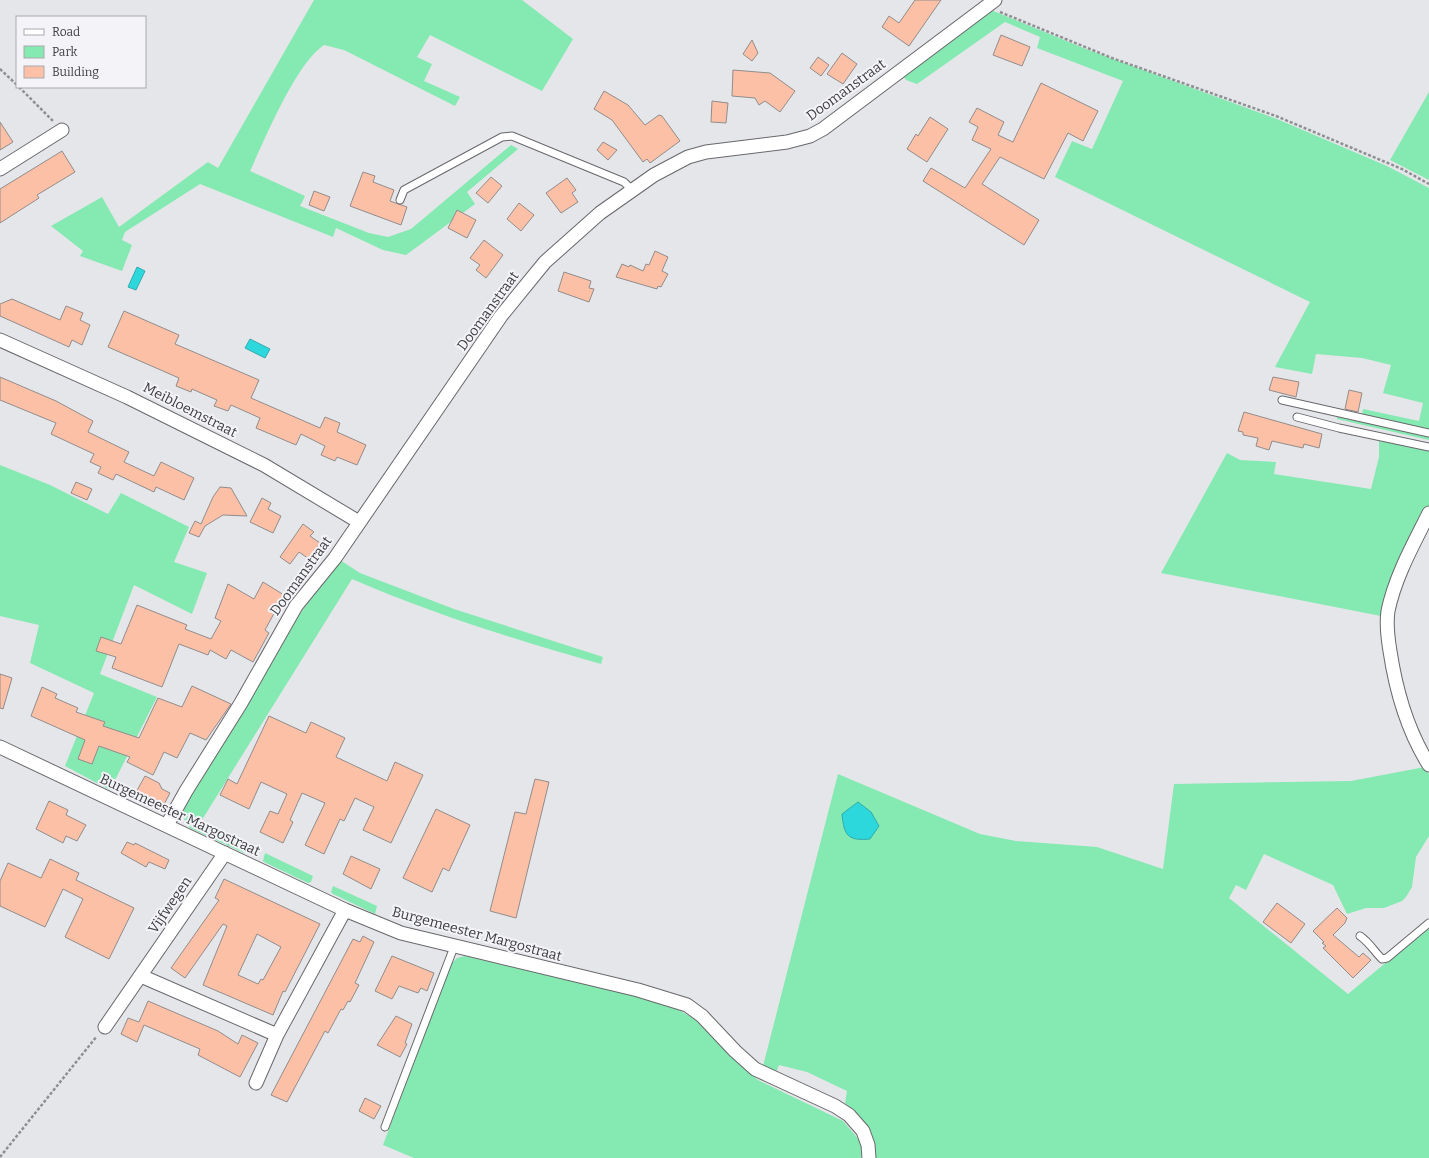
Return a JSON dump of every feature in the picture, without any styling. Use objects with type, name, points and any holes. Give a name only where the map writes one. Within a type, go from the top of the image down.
[{"type":"street","name":"Doomanstraat","points":[[167,825],[186,791],[241,703],[296,606],[335,558],[497,323],[545,262],[600,213],[654,175],[688,157],[706,152],[787,142],[810,136],[823,129],[993,1]]},
{"type":"street","points":[[0,169],[62,130]]},
{"type":"street","name":"Meibloemstraat","points":[[0,340],[127,397],[264,465],[359,522]]},
{"type":"street","points":[[1429,514],[1396,585],[1388,613],[1388,638],[1394,680],[1408,726],[1429,765]]},
{"type":"street","name":"Burgemeester Margostraat","points":[[0,747],[73,783],[167,825],[345,910],[401,934],[638,990],[687,1005],[702,1016],[735,1051],[756,1069],[835,1106],[849,1115],[863,1131],[868,1145],[870,1158]]},
{"type":"street","name":"Vijfwegen","points":[[105,1027],[225,853]]},
{"type":"street","points":[[256,1083],[278,1035],[345,910]]},
{"type":"street","points":[[141,976],[278,1035]]},
{"type":"lane","points":[[400,200],[404,190],[502,137],[512,136],[624,182],[632,190]]},
{"type":"lane","points":[[1282,400],[1429,433]]},
{"type":"lane","points":[[1297,417],[1429,447]]},
{"type":"lane","points":[[1360,936],[1368,941],[1374,951],[1382,959],[1387,958],[1429,923]]},
{"type":"lane","points":[[385,1127],[454,947]]},
{"type":"path","points":[[993,1],[992,9],[1105,55],[1276,116],[1402,169],[1429,184]]},
{"type":"path","points":[[0,69],[16,84]]},
{"type":"path","points":[[20,88],[62,130]]},
{"type":"path","points":[[0,1157],[105,1027]]},
{"type":"green space","points":[[314,0],[522,0],[573,39],[542,91],[430,35],[417,57],[432,64],[424,81],[460,97],[455,106],[344,50],[324,45],[313,54],[292,84],[250,171],[305,196],[300,206],[369,233],[388,237],[411,229],[511,145],[518,149],[467,192],[475,204],[406,255],[383,250],[336,228],[333,237],[200,184],[125,232],[122,240],[132,245],[122,271],[80,256],[83,251],[51,226],[102,197],[119,227],[208,162],[218,168]]},
{"type":"green space","points":[[991,10],[1086,49],[1277,119],[1387,166],[1429,188],[1429,440],[1337,419],[1338,409],[1362,415],[1363,409],[1419,421],[1423,403],[1383,393],[1391,365],[1362,358],[1316,354],[1312,374],[1275,367],[1310,302],[1055,177],[1072,141],[1092,149],[1123,81],[1037,48],[1040,37],[1005,22],[917,84],[906,80],[903,76]]},
{"type":"green space","points":[[1429,92],[1429,180],[1390,160]]},
{"type":"green space","points":[[1379,441],[1429,449],[1429,506],[1406,546],[1381,616],[1161,573],[1227,453],[1240,460],[1276,462],[1274,474],[1371,489],[1379,457]]},
{"type":"green space","points":[[0,465],[50,485],[108,514],[121,493],[189,527],[174,562],[207,573],[192,614],[134,585],[100,674],[157,697],[110,790],[65,766],[94,693],[30,663],[39,625],[0,616]]},
{"type":"green space","points":[[340,560],[360,573],[454,609],[603,657],[601,664],[475,626],[413,604],[352,579],[200,823],[247,845],[244,853],[190,828],[184,819],[184,809],[188,797],[299,615]]},
{"type":"green space","points":[[1425,767],[1429,775],[1429,836],[1416,857],[1412,887],[1402,901],[1384,908],[1366,908],[1347,914],[1333,885],[1264,854],[1246,890],[1236,885],[1229,898],[1348,994],[1429,927],[1429,1158],[876,1158],[874,1141],[871,1134],[857,1115],[845,1103],[847,1091],[807,1072],[779,1065],[776,1073],[763,1066],[838,774],[980,834],[1016,841],[1097,847],[1163,869],[1174,784],[1351,781]]},
{"type":"green space","points":[[265,853],[313,876],[311,882],[308,883],[266,863],[263,861]]},
{"type":"green space","points":[[333,886],[377,906],[375,914],[333,894],[331,892]]},
{"type":"green space","points":[[465,956],[663,1001],[698,1021],[733,1058],[758,1080],[843,1121],[861,1142],[861,1158],[414,1158],[383,1145],[451,964],[457,958]]},
{"type":"water","points":[[137,267],[145,271],[136,290],[128,287]]},
{"type":"water","points":[[250,339],[270,349],[265,358],[245,348]]},
{"type":"water","points":[[858,802],[871,812],[879,826],[870,839],[852,838],[848,836],[844,827],[842,814]]},
{"type":"building","points":[[915,0],[941,0],[909,46],[882,27],[889,16],[899,23]]},
{"type":"building","points":[[1001,35],[1030,47],[1022,66],[993,55]]},
{"type":"building","points":[[752,40],[758,53],[752,61],[743,54]]},
{"type":"building","points":[[842,53],[857,64],[843,84],[827,74]]},
{"type":"building","points":[[818,57],[829,65],[821,76],[810,68]]},
{"type":"building","points":[[733,70],[770,73],[795,91],[780,112],[765,101],[759,105],[755,98],[732,96]]},
{"type":"building","points":[[1041,83],[1098,111],[1083,141],[1068,133],[1044,179],[1000,157],[982,184],[1039,220],[1024,245],[923,181],[931,168],[965,188],[991,149],[972,140],[978,127],[969,122],[977,108],[1004,122],[998,135],[1013,142]]},
{"type":"building","points":[[604,91],[628,105],[645,125],[659,115],[662,116],[680,141],[650,163],[647,159],[643,162],[612,120],[594,109]]},
{"type":"building","points":[[712,101],[728,103],[726,123],[711,122]]},
{"type":"building","points":[[930,117],[948,129],[927,162],[907,149],[916,134],[918,136]]},
{"type":"building","points":[[0,122],[13,142],[0,150]]},
{"type":"building","points":[[603,142],[617,150],[608,160],[597,150]]},
{"type":"building","points":[[62,151],[75,172],[37,195],[39,198],[0,223],[0,189]]},
{"type":"building","points":[[363,172],[375,176],[373,182],[394,190],[390,201],[407,207],[401,225],[350,206]]},
{"type":"building","points":[[491,177],[502,186],[488,203],[476,193]]},
{"type":"building","points":[[567,178],[576,190],[572,193],[578,202],[561,213],[546,193]]},
{"type":"building","points":[[314,191],[330,197],[324,211],[309,205]]},
{"type":"building","points":[[519,203],[534,215],[521,231],[507,219]]},
{"type":"building","points":[[457,210],[476,220],[467,238],[448,228]]},
{"type":"building","points":[[484,240],[503,255],[486,278],[476,270],[480,265],[470,258]]},
{"type":"building","points":[[655,251],[668,257],[662,271],[668,274],[661,287],[658,286],[657,289],[616,277],[622,264],[629,267],[630,265],[643,271],[646,264],[649,265]]},
{"type":"building","points":[[564,272],[591,281],[589,288],[594,289],[589,302],[558,291]]},
{"type":"building","points":[[12,299],[60,320],[66,306],[83,313],[80,320],[90,325],[82,345],[72,340],[69,347],[0,316],[0,304]]},
{"type":"building","points":[[124,311],[179,335],[175,344],[259,380],[251,398],[320,428],[325,417],[340,423],[337,432],[366,445],[357,465],[337,457],[335,461],[321,455],[325,446],[301,434],[296,445],[256,428],[260,418],[231,405],[228,411],[214,406],[217,400],[192,389],[191,392],[176,386],[179,378],[108,347]]},
{"type":"building","points":[[0,377],[56,401],[93,421],[88,432],[129,452],[124,462],[154,476],[161,462],[194,478],[184,500],[156,487],[154,492],[116,474],[113,480],[98,473],[101,467],[90,462],[94,454],[51,434],[56,423],[0,400]]},
{"type":"building","points":[[1273,377],[1299,382],[1296,397],[1269,390]]},
{"type":"building","points":[[1349,390],[1362,393],[1358,412],[1345,409]]},
{"type":"building","points":[[1244,412],[1322,434],[1319,448],[1304,444],[1303,448],[1272,441],[1269,450],[1256,446],[1258,438],[1243,435],[1243,432],[1238,431]]},
{"type":"building","points":[[76,482],[92,489],[87,500],[71,493]]},
{"type":"building","points":[[220,487],[231,488],[247,516],[223,515],[205,526],[199,537],[189,533],[195,521],[201,524],[213,497]]},
{"type":"building","points":[[262,498],[271,503],[268,509],[281,516],[273,533],[250,522]]},
{"type":"building","points":[[303,524],[314,532],[310,536],[320,543],[309,559],[299,552],[290,564],[280,557]]},
{"type":"building","points":[[263,582],[284,595],[265,630],[269,633],[253,662],[231,650],[226,659],[210,650],[208,655],[179,644],[162,687],[112,668],[116,657],[96,651],[101,637],[121,644],[137,605],[187,625],[185,629],[211,639],[221,621],[215,618],[228,584],[254,599]]},
{"type":"building","points":[[0,674],[12,678],[3,709],[0,708]]},
{"type":"building","points":[[192,686],[231,704],[206,740],[190,733],[177,758],[164,752],[153,775],[127,762],[130,757],[99,746],[92,764],[78,759],[85,740],[31,716],[42,687],[57,694],[55,698],[78,708],[76,712],[105,722],[103,726],[139,738],[158,698],[182,707]]},
{"type":"building","points":[[269,716],[306,733],[311,722],[345,738],[336,757],[387,781],[395,762],[423,775],[391,843],[363,830],[374,807],[355,798],[344,821],[340,819],[324,854],[305,845],[325,803],[302,793],[290,820],[293,822],[283,843],[260,832],[270,811],[278,814],[287,794],[261,782],[249,809],[220,795],[228,779],[237,784]]},
{"type":"building","points":[[145,776],[159,783],[162,789],[170,793],[161,810],[134,796]]},
{"type":"building","points":[[535,779],[549,782],[516,918],[490,911],[515,812],[526,814]]},
{"type":"building","points":[[49,801],[68,810],[66,815],[86,825],[77,841],[66,836],[63,843],[36,829]]},
{"type":"building","points":[[436,809],[470,825],[449,871],[443,868],[432,892],[403,878]]},
{"type":"building","points":[[127,842],[134,845],[135,843],[169,860],[165,869],[149,862],[146,867],[121,853]]},
{"type":"building","points":[[351,856],[380,869],[371,889],[343,874]]},
{"type":"building","points":[[50,859],[79,873],[76,880],[134,908],[109,959],[65,937],[83,899],[63,889],[45,927],[0,906],[0,881],[8,863],[41,878]]},
{"type":"building","points":[[224,879],[320,924],[285,992],[283,991],[273,1015],[203,985],[227,926],[223,924],[185,978],[171,968],[219,900],[215,898]],"holes":[[[257,934],[281,947],[263,980],[261,979],[258,984],[238,975]]]},
{"type":"building","points":[[1277,903],[1305,924],[1291,943],[1263,922]]},
{"type":"building","points":[[1337,908],[1347,918],[1345,923],[1333,935],[1359,957],[1363,953],[1371,960],[1353,978],[1323,948],[1326,946],[1322,943],[1324,942],[1313,931]]},
{"type":"building","points":[[363,936],[374,942],[355,983],[359,985],[350,1002],[348,1001],[343,1010],[341,1009],[328,1033],[325,1031],[287,1102],[271,1095],[353,939],[360,942]]},
{"type":"building","points":[[392,956],[434,973],[427,991],[421,988],[418,993],[399,986],[392,999],[375,991]]},
{"type":"building","points":[[148,1001],[218,1031],[238,1044],[242,1035],[258,1043],[240,1077],[198,1055],[200,1049],[144,1025],[137,1042],[121,1034],[128,1018],[139,1022]]},
{"type":"building","points":[[396,1016],[412,1024],[405,1043],[407,1044],[400,1057],[377,1045]]},
{"type":"building","points":[[365,1098],[381,1106],[374,1119],[359,1111]]}]
